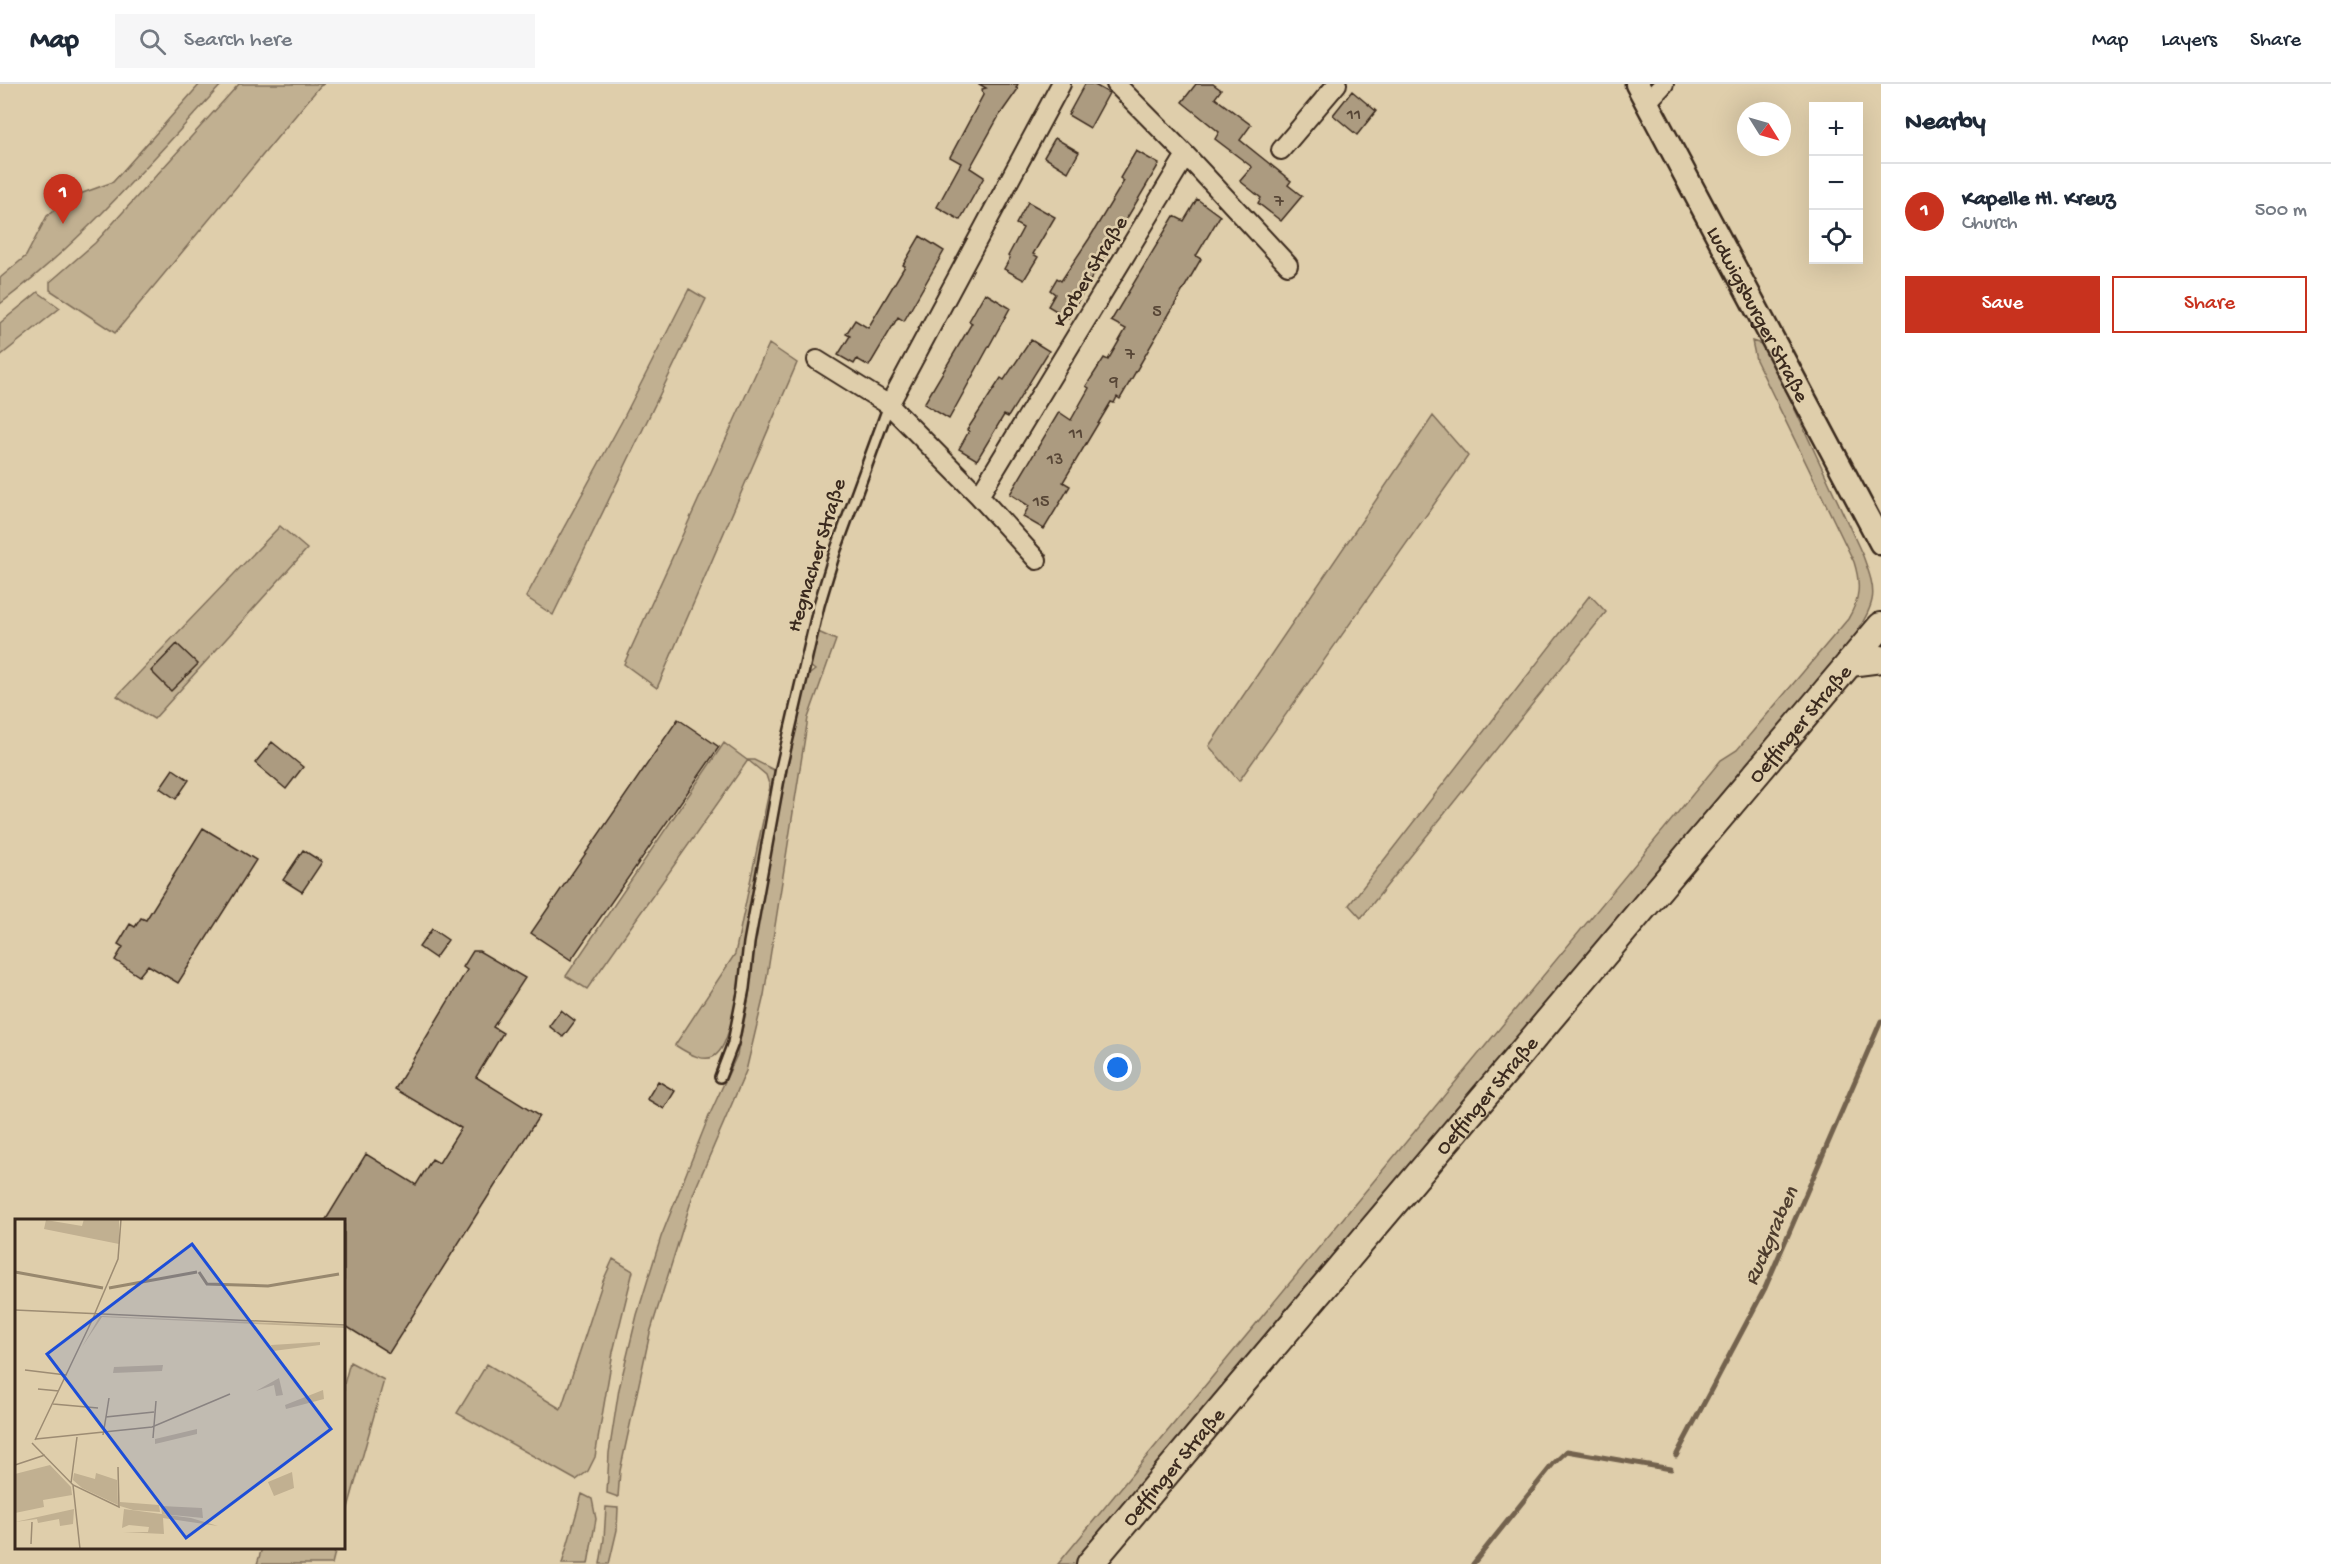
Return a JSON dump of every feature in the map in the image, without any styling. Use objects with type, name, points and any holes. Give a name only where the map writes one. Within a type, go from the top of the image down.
[{"type":"main road","name":"Oeffinger Straße","points":[[1089,1564],[1881,626]]},
{"type":"main road","points":[[1850,663],[1881,658]]},
{"type":"street","name":"Hegnacher Straße","points":[[889,405],[1061,84]]},
{"type":"street","points":[[1116,84],[1186,155],[1288,265]]},
{"type":"street","points":[[1281,150],[1337,84]]},
{"type":"street","points":[[1642,93],[1664,84]]},
{"type":"street","name":"Ludwigsburger Straße","points":[[1642,93],[1874,520],[1881,543]]},
{"type":"street","name":"Korber Straße","points":[[979,496],[1186,155]]},
{"type":"street","points":[[817,360],[889,405],[979,496],[1037,560]]},
{"type":"lane","name":"Hegnacher Straße","points":[[720,1077],[733,1044],[744,988],[749,943],[782,768],[819,605],[835,552],[889,405]]},
{"type":"shaded area","points":[[200,84],[222,84],[88,227],[60,254],[0,304],[0,278],[26,256],[47,216],[69,198],[113,182]]},
{"type":"shaded area","points":[[239,84],[324,84],[115,333],[50,290],[50,282],[95,243]]},
{"type":"shaded area","points":[[689,289],[706,299],[553,615],[526,597],[622,421]]},
{"type":"shaded area","points":[[38,292],[60,308],[0,356],[0,323]]},
{"type":"shaded area","points":[[1752,341],[1765,345],[1868,569],[1873,589],[1871,605],[1855,636],[1080,1564],[1058,1564],[1721,760],[1737,750],[1848,619],[1855,605],[1858,591],[1858,577],[1854,562],[1756,360]]},
{"type":"shaded area","points":[[769,344],[797,363],[657,688],[624,664]]},
{"type":"shaded area","points":[[1433,416],[1468,456],[1239,781],[1209,746]]},
{"type":"shaded area","points":[[280,526],[307,549],[154,719],[117,696]]},
{"type":"shaded area","points":[[1590,595],[1606,612],[1361,918],[1349,905]]},
{"type":"shaded area","points":[[816,631],[836,640],[808,718],[764,995],[746,1071],[694,1192],[650,1333],[620,1471],[618,1497],[607,1493],[609,1453],[619,1389],[637,1315],[661,1237],[709,1116],[737,1055],[749,997],[757,920],[793,740],[806,677],[815,670],[809,665]]},
{"type":"shaded area","points":[[724,743],[748,760],[587,989],[566,976]]},
{"type":"shaded area","points":[[748,760],[754,760],[774,770],[775,785],[732,1020],[719,1052],[707,1058],[698,1057],[675,1045],[735,954],[770,787],[766,775]]},
{"type":"shaded area","points":[[613,1259],[633,1271],[613,1352],[595,1457],[588,1471],[576,1480],[457,1413],[487,1364],[561,1409],[603,1281]]},
{"type":"shaded area","points":[[350,1362],[384,1380],[345,1518],[345,1380]]},
{"type":"shaded area","points":[[582,1494],[592,1499],[596,1519],[588,1564],[562,1564]]},
{"type":"shaded area","points":[[606,1507],[618,1508],[617,1530],[609,1564],[600,1564],[604,1539]]},
{"type":"shaded area","points":[[262,1549],[336,1549],[332,1564],[257,1564]]},
{"type":"building","points":[[979,84],[1018,84],[1016,88],[1018,89],[999,116],[970,168],[984,177],[960,220],[937,207],[961,163],[950,157],[983,95],[982,89],[986,88]]},
{"type":"building","points":[[1085,84],[1093,84],[1109,93],[1090,128],[1068,115]]},
{"type":"building","points":[[1196,84],[1213,84],[1221,90],[1215,98],[1251,125],[1240,140],[1291,181],[1288,185],[1302,196],[1281,221],[1258,203],[1261,198],[1240,181],[1252,167],[1215,139],[1219,132],[1182,102]]},
{"type":"building","points":[[1352,91],[1376,111],[1357,135],[1333,115]]},
{"type":"building","points":[[1055,138],[1079,152],[1068,172],[1044,157]]},
{"type":"building","points":[[1136,151],[1159,164],[1068,318],[1048,306],[1055,294],[1050,290],[1057,278],[1061,281],[1089,239],[1124,181],[1120,178]]},
{"type":"building","points":[[1197,199],[1220,216],[1196,256],[1201,259],[1120,399],[1117,397],[1114,403],[1111,402],[1063,482],[1070,486],[1044,529],[1023,517],[1029,506],[1010,494],[1059,412],[1071,420],[1089,388],[1086,386],[1104,358],[1108,360],[1126,329],[1111,321],[1174,216],[1184,221]]},
{"type":"building","points":[[1028,202],[1055,217],[1033,254],[1038,257],[1024,280],[1004,269],[1010,258],[1008,256],[1023,228],[1016,224]]},
{"type":"building","points":[[920,236],[944,251],[904,321],[898,317],[869,366],[857,359],[854,364],[838,355],[850,336],[846,334],[855,320],[868,328]]},
{"type":"building","points":[[985,293],[1010,308],[949,419],[924,404],[972,323],[969,321]]},
{"type":"building","points":[[1031,340],[1049,351],[1008,417],[1004,415],[977,460],[959,449],[969,431],[967,430],[1001,378],[1004,380]]},
{"type":"building","points":[[177,644],[198,664],[171,691],[151,671]]},
{"type":"building","points":[[678,719],[719,747],[571,960],[531,933]]},
{"type":"building","points":[[272,742],[303,767],[286,789],[255,763]]},
{"type":"building","points":[[173,769],[189,780],[176,799],[160,788]]},
{"type":"building","points":[[203,828],[256,860],[178,983],[148,965],[139,976],[115,960],[123,947],[118,944],[130,924],[135,927],[141,918],[146,920]]},
{"type":"building","points":[[303,850],[322,862],[302,892],[283,880]]},
{"type":"building","points":[[432,929],[448,940],[435,958],[419,947]]},
{"type":"building","points":[[473,951],[479,951],[525,978],[493,1027],[503,1033],[476,1077],[539,1116],[389,1353],[345,1326],[345,1219],[326,1219],[366,1154],[416,1185],[432,1159],[439,1163],[461,1128],[395,1089],[467,970],[463,967]]},
{"type":"building","points":[[561,1010],[575,1021],[563,1037],[549,1026]]},
{"type":"building","points":[[658,1081],[675,1091],[664,1109],[647,1099]]},
{"type":"waterway","name":"Ruckgraben","points":[[1676,1456],[1765,1288],[1881,1021]]},
{"type":"waterway","name":"Ruckgraben","points":[[1473,1564],[1553,1464],[1567,1451],[1671,1469]]},
{"type":"place","name":"Kapelle Hl. Kreuz","points":[[63,224]]}]
